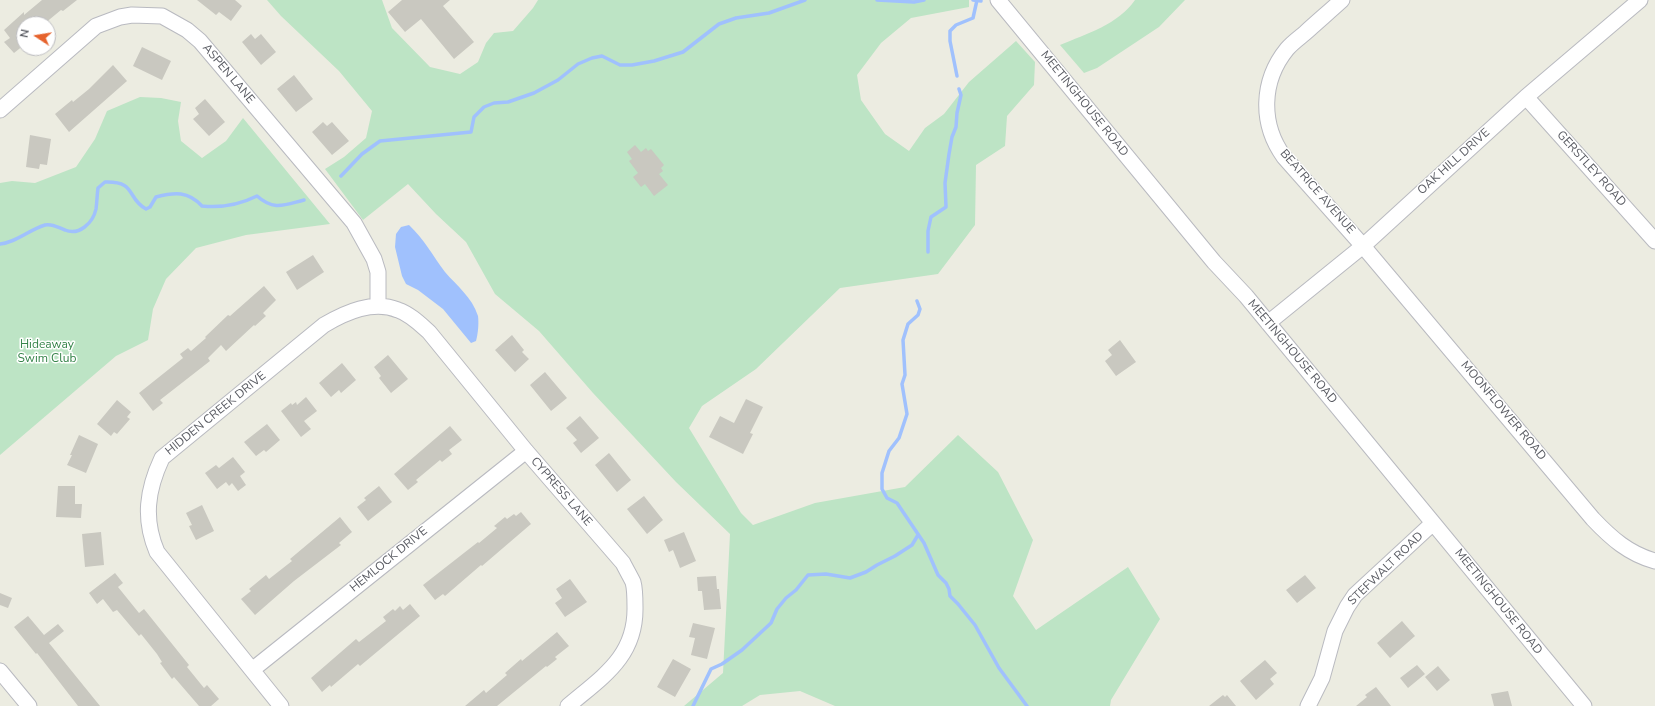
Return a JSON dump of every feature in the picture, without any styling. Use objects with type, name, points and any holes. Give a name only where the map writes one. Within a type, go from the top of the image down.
[{"type":"street","name":"MEETINGHOUSE ROAD","points":[[998,0],[1214,262],[1246,296],[1584,706]]},
{"type":"street","name":"BEATRICE AVENUE","points":[[1342,0],[1288,48],[1276,65],[1267,95],[1266,108],[1268,122],[1276,146],[1363,246]]},
{"type":"street","name":"OAK HILL DRIVE","points":[[1268,323],[1363,246],[1526,97],[1640,0]]},
{"type":"street","name":"ASPEN LANE","points":[[0,110],[96,26],[120,16],[132,15],[162,16],[175,22],[200,41],[354,223],[374,259],[378,272],[378,305]]},
{"type":"street","name":"GERSTLEY ROAD","points":[[1526,97],[1655,241]]},
{"type":"street","name":"MOONFLOWER ROAD","points":[[1363,246],[1593,519],[1607,533],[1632,553],[1655,561]]},
{"type":"street","name":"CYPRESS LANE","points":[[378,305],[398,310],[411,317],[429,332],[526,451],[623,563],[633,583],[635,620],[631,638],[624,653],[602,678],[568,706]]},
{"type":"street","name":"HIDDEN CREEK DRIVE","points":[[281,706],[157,552],[151,539],[148,522],[150,490],[155,473],[162,458],[324,325],[341,315],[378,305]]},
{"type":"street","name":"HEMLOCK DRIVE","points":[[252,670],[526,451]]},
{"type":"street","name":"STEFWALT ROAD","points":[[1308,706],[1322,678],[1335,631],[1347,606],[1355,595],[1433,523]]},
{"type":"street","points":[[0,671],[29,706]]},
{"type":"green space","points":[[267,0],[382,0],[392,28],[430,67],[460,74],[478,62],[486,43],[494,33],[513,31],[538,0],[969,0],[969,7],[911,18],[881,43],[857,75],[861,100],[885,134],[909,151],[925,128],[944,114],[969,82],[1016,41],[1035,62],[1034,85],[1007,116],[1005,146],[976,165],[975,225],[938,274],[840,288],[756,369],[702,406],[689,428],[741,513],[753,525],[815,503],[905,487],[958,435],[998,472],[1033,540],[1013,596],[1036,630],[1128,567],[1160,619],[1111,700],[1110,706],[835,706],[800,691],[760,695],[742,706],[684,706],[723,673],[730,534],[676,482],[593,393],[539,331],[495,294],[466,242],[436,214],[408,184],[363,220],[325,169],[344,157],[366,138],[372,111],[339,71],[281,16]]},
{"type":"green space","points":[[1135,0],[1185,0],[1159,27],[1097,68],[1084,73],[1060,45],[1111,22],[1120,16]]},
{"type":"green space","name":"Hideaway Swim Club","points":[[140,97],[161,98],[181,102],[178,121],[181,141],[202,158],[226,141],[243,118],[330,224],[246,235],[196,248],[166,279],[153,309],[148,340],[116,356],[0,455],[0,183],[12,181],[35,183],[76,167],[95,139],[107,111]]},
{"type":"water","points":[[409,225],[424,242],[445,272],[472,303],[478,316],[476,341],[471,343],[443,309],[418,290],[406,284],[402,276],[395,247],[396,234],[401,227]]},
{"type":"building","points":[[42,0],[77,0],[54,16],[20,16],[24,12],[24,15]]},
{"type":"building","points":[[197,0],[235,0],[242,6],[231,21],[219,12],[216,15]]},
{"type":"building","points":[[402,0],[450,0],[443,6],[474,42],[454,59],[421,19],[405,32],[388,12]]},
{"type":"building","points":[[16,19],[16,51],[14,53],[4,42],[10,38],[4,30]]},
{"type":"building","points":[[251,34],[255,39],[261,34],[276,52],[261,65],[242,42]]},
{"type":"building","points":[[142,47],[171,61],[162,80],[133,66]]},
{"type":"building","points":[[113,65],[127,81],[69,132],[55,114],[72,100],[73,102],[89,89]]},
{"type":"building","points":[[294,75],[313,99],[296,112],[277,89]]},
{"type":"building","points":[[205,99],[225,122],[209,136],[193,119],[199,114],[195,108]]},
{"type":"building","points":[[323,122],[327,126],[332,122],[349,141],[332,155],[312,132]]},
{"type":"building","points":[[30,135],[51,139],[47,165],[40,164],[39,169],[26,167]]},
{"type":"building","points":[[635,145],[641,152],[646,148],[648,151],[651,149],[664,165],[661,168],[663,171],[659,174],[668,185],[654,196],[645,184],[641,187],[633,177],[638,173],[629,161],[632,159],[627,152]]},
{"type":"building","points":[[313,255],[324,272],[297,290],[286,272]]},
{"type":"building","points":[[264,286],[276,300],[263,313],[266,316],[226,351],[221,345],[208,358],[210,361],[160,400],[163,403],[153,411],[139,393],[183,358],[180,354],[188,348],[191,351],[228,315],[230,316]]},
{"type":"building","points":[[512,335],[524,350],[522,352],[529,359],[515,372],[495,350]]},
{"type":"building","points":[[1120,340],[1136,362],[1116,376],[1105,361],[1112,355],[1108,350]]},
{"type":"building","points":[[388,355],[408,379],[391,393],[379,378],[381,376],[374,367]]},
{"type":"building","points":[[342,363],[356,380],[341,393],[339,390],[331,397],[319,383]]},
{"type":"building","points":[[545,372],[567,398],[551,411],[530,385]]},
{"type":"building","points":[[306,397],[317,411],[304,421],[311,429],[301,437],[281,411],[291,403],[292,405],[296,402],[297,405]]},
{"type":"building","points":[[746,399],[763,407],[750,433],[753,434],[743,454],[709,437],[720,416],[734,423]]},
{"type":"building","points":[[117,400],[131,412],[127,417],[130,419],[117,434],[114,432],[111,436],[97,424]]},
{"type":"building","points":[[580,416],[599,438],[581,453],[573,443],[577,440],[566,428]]},
{"type":"building","points":[[267,424],[280,440],[266,452],[264,450],[256,456],[244,442]]},
{"type":"building","points":[[450,426],[462,440],[449,450],[452,454],[442,462],[440,460],[416,480],[418,482],[408,490],[394,474]]},
{"type":"building","points":[[79,435],[98,444],[86,473],[67,465]]},
{"type":"building","points":[[609,453],[631,480],[617,492],[595,465]]},
{"type":"building","points":[[233,457],[245,472],[240,476],[246,485],[238,491],[232,483],[229,486],[226,482],[217,489],[205,473],[216,465],[219,468]]},
{"type":"building","points":[[58,486],[75,486],[75,504],[82,504],[81,518],[56,517]]},
{"type":"building","points":[[379,486],[392,502],[368,521],[357,507],[366,500],[364,498]]},
{"type":"building","points":[[644,496],[663,520],[647,534],[627,509]]},
{"type":"building","points":[[202,505],[214,531],[196,540],[189,526],[192,525],[186,513]]},
{"type":"building","points":[[521,512],[531,524],[445,596],[443,594],[435,600],[423,585],[478,542],[479,543],[497,528],[494,526],[505,517],[507,519],[514,514],[516,516]]},
{"type":"building","points":[[340,517],[352,532],[339,543],[341,545],[294,581],[255,615],[241,599],[251,591],[249,589],[266,575],[269,579],[292,561],[290,559]]},
{"type":"building","points":[[101,532],[104,565],[85,567],[82,534]]},
{"type":"building","points":[[684,532],[696,561],[680,568],[673,550],[669,552],[664,540]]},
{"type":"building","points":[[115,573],[123,583],[118,587],[139,613],[144,609],[189,665],[187,667],[204,688],[207,685],[219,699],[211,706],[199,706],[174,677],[172,679],[160,663],[162,662],[157,654],[141,634],[139,636],[117,610],[113,612],[103,599],[97,604],[89,593]]},
{"type":"building","points":[[1305,575],[1316,588],[1297,603],[1286,590]]},
{"type":"building","points":[[716,576],[721,609],[704,610],[702,591],[698,591],[697,577]]},
{"type":"building","points":[[570,579],[587,602],[565,617],[555,603],[562,598],[556,589]]},
{"type":"building","points":[[0,593],[12,598],[8,608],[0,605]]},
{"type":"building","points":[[410,604],[420,616],[360,666],[358,664],[331,687],[330,685],[322,692],[311,678],[356,639],[359,642],[386,621],[383,617],[393,609],[395,611],[400,606],[403,610]]},
{"type":"building","points":[[28,616],[44,635],[58,624],[64,631],[49,643],[100,706],[78,706],[37,653],[36,654],[14,627]]},
{"type":"building","points":[[1402,621],[1415,636],[1390,658],[1377,643]]},
{"type":"building","points":[[693,623],[715,628],[707,659],[691,655],[695,638],[689,637]]},
{"type":"building","points":[[557,632],[569,646],[555,657],[557,659],[547,667],[546,666],[497,706],[465,706],[484,690],[486,693],[507,675],[505,673],[521,659],[522,661]]},
{"type":"building","points":[[673,659],[691,669],[675,697],[657,687]]},
{"type":"building","points":[[1265,660],[1277,673],[1270,679],[1274,684],[1256,700],[1240,681]]},
{"type":"building","points":[[1417,665],[1425,674],[1408,688],[1400,678]]},
{"type":"building","points":[[1438,666],[1450,680],[1437,691],[1425,677]]},
{"type":"building","points":[[1376,687],[1391,706],[1356,706],[1367,697],[1365,695]]},
{"type":"building","points":[[1508,691],[1512,706],[1494,706],[1491,694]]},
{"type":"building","points":[[1223,695],[1225,697],[1227,695],[1236,706],[1209,706]]},
{"type":"waterway","points":[[341,176],[362,154],[380,141],[471,132],[474,117],[484,107],[494,103],[508,102],[534,93],[558,80],[578,64],[592,58],[602,56],[620,65],[632,65],[654,61],[683,52],[719,24],[736,18],[769,13],[805,0]]},
{"type":"waterway","points":[[877,0],[914,2],[924,0]]},
{"type":"waterway","points":[[973,0],[981,1]]},
{"type":"waterway","points":[[957,76],[950,41],[950,31],[956,25],[973,18],[977,0]]},
{"type":"waterway","points":[[928,252],[928,231],[931,217],[946,207],[945,183],[952,137],[956,127],[961,95],[959,89]]},
{"type":"waterway","points":[[0,244],[17,239],[45,225],[53,225],[70,231],[80,230],[92,219],[96,209],[98,188],[105,182],[115,182],[127,187],[140,205],[146,209],[150,207],[156,197],[169,194],[186,195],[197,201],[202,206],[209,207],[237,204],[257,196],[269,204],[279,206],[304,200]]},
{"type":"waterway","points":[[917,301],[920,309],[918,315],[908,324],[903,340],[905,375],[902,384],[907,414],[899,438],[889,451],[882,473],[882,489],[887,498],[897,503],[924,543],[938,575],[946,583],[949,589],[950,596],[975,625],[999,668],[1027,706]]},
{"type":"waterway","points":[[693,706],[711,669],[722,664],[742,650],[771,623],[777,609],[786,598],[796,590],[808,575],[826,574],[850,578],[866,572],[895,556],[912,545],[918,535]]}]
